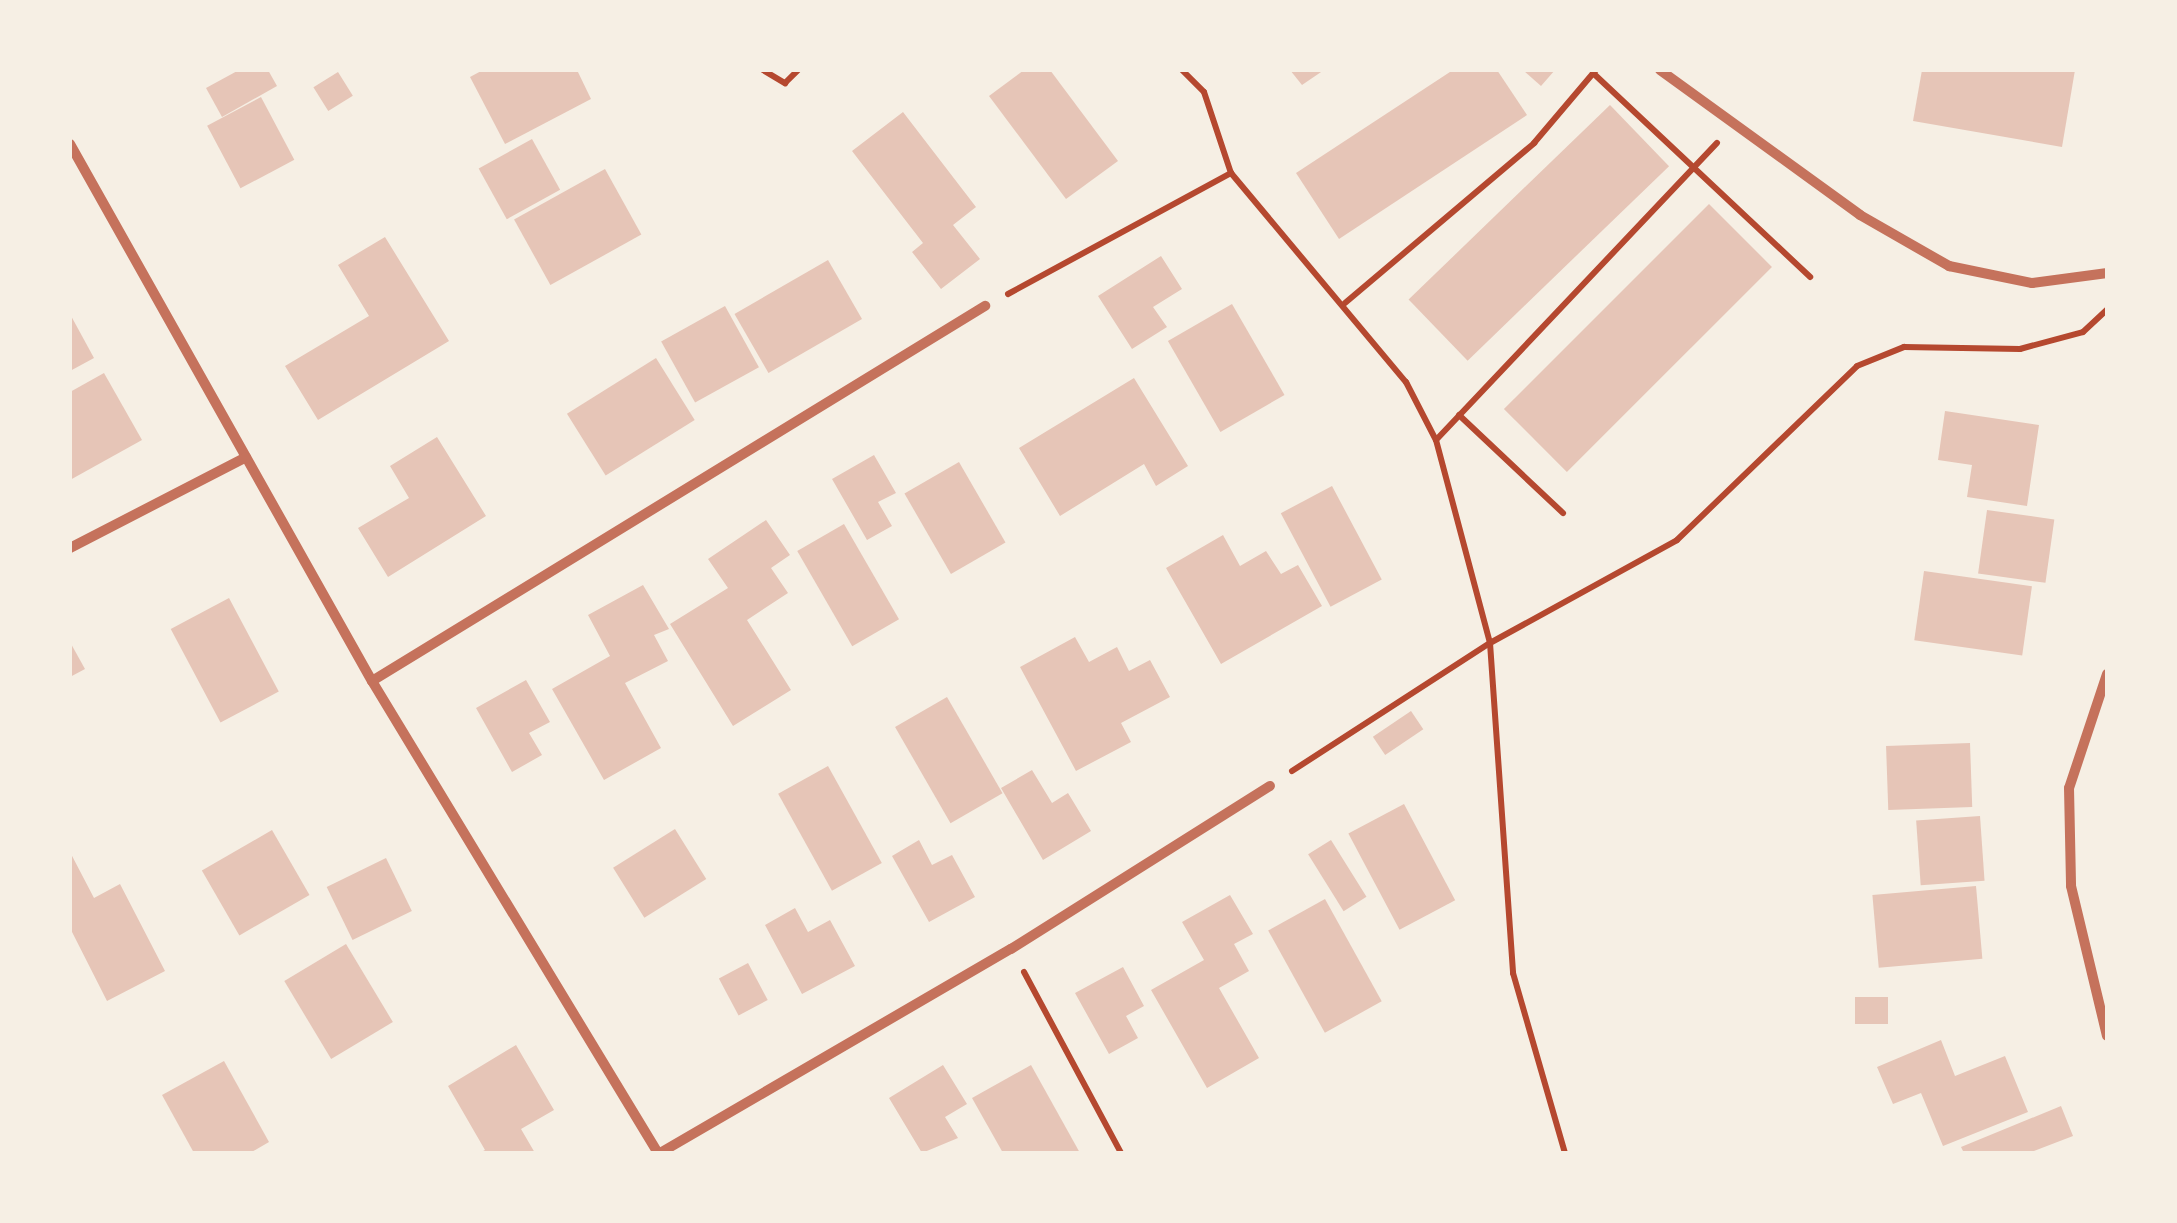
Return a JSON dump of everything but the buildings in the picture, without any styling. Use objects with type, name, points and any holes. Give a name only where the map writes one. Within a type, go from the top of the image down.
[{"type":"street","points":[[1660,70],[1860,216],[1949,266],[2032,283],[2107,273]]},
{"type":"street","points":[[70,144],[372,681],[659,1153],[1011,949],[1270,786]]},
{"type":"street","points":[[372,681],[985,306]]},
{"type":"street","points":[[70,548],[246,457]]},
{"type":"street","points":[[2107,674],[2069,788],[2071,886],[2107,1036]]},
{"type":"path","points":[[762,70],[785,83],[798,70]]},
{"type":"path","points":[[1182,70],[1204,92],[1231,173],[1344,303],[1406,382],[1436,440],[1490,644],[1513,973],[1565,1153]]},
{"type":"path","points":[[1344,303],[1534,142],[1594,72],[1810,277]]},
{"type":"path","points":[[1436,440],[1734,124]]},
{"type":"path","points":[[985,306],[1231,173]]},
{"type":"path","points":[[1270,786],[1490,644],[1677,540],[1857,366],[1904,348],[2020,349],[2082,332],[2107,310]]},
{"type":"path","points":[[1459,415],[1562,514]]},
{"type":"path","points":[[1011,949],[1121,1153]]}]
